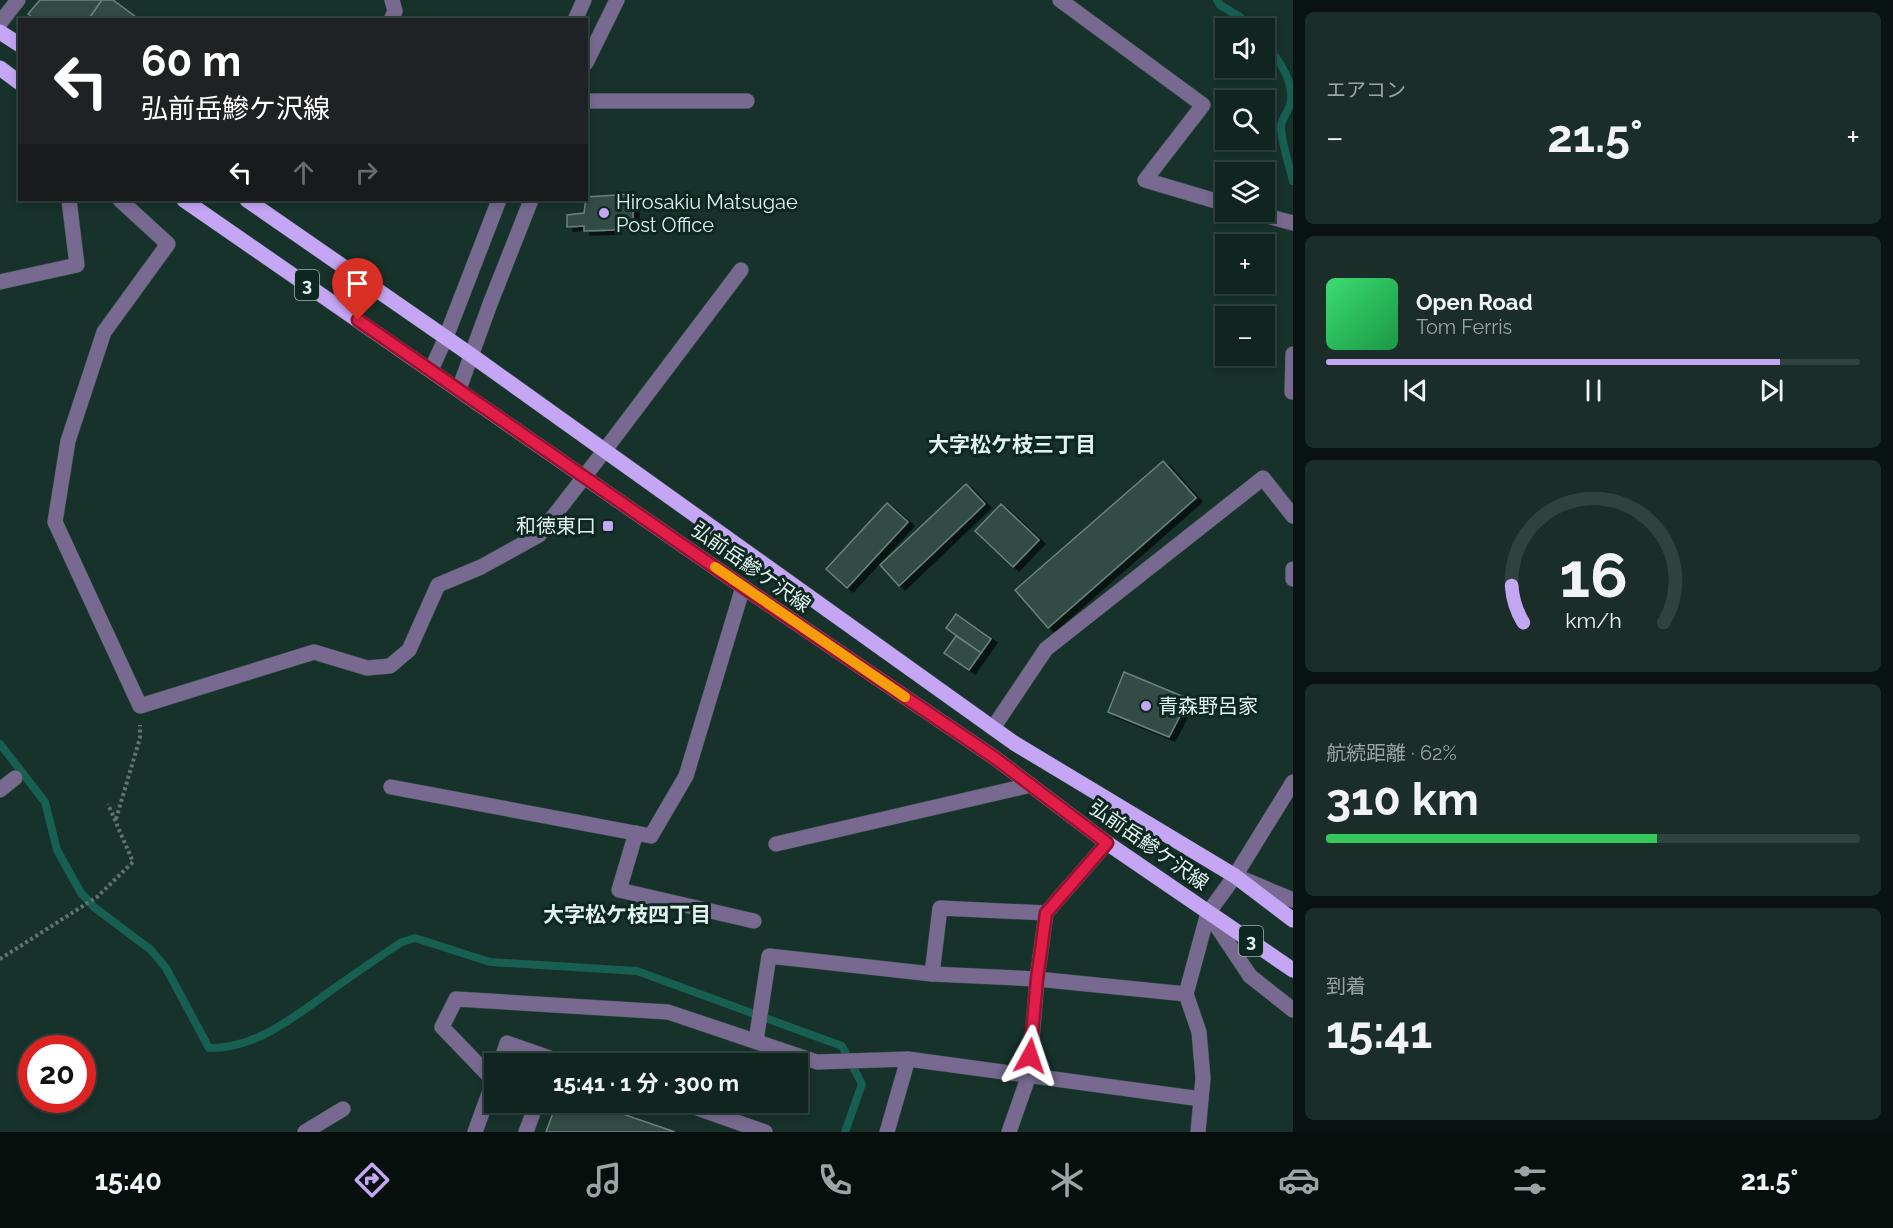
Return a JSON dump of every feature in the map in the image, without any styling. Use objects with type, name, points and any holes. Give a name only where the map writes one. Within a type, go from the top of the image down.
[{"type":"main road","points":[[0,32],[18,44]]},
{"type":"main road","points":[[0,68],[18,82]]},
{"type":"main road","name":"弘前岳鰺ケ沢線","points":[[185,201],[743,587],[995,758],[1107,843],[1293,970]]},
{"type":"main road","name":"3","points":[[248,201],[471,355],[1014,743],[1235,876]]},
{"type":"main road","name":"弘前岳鰺ケ沢線","points":[[1235,876],[1293,920]]},
{"type":"street","points":[[0,23],[18,0]]},
{"type":"street","points":[[392,0],[395,10],[392,18]]},
{"type":"street","points":[[576,18],[584,0]]},
{"type":"street","points":[[588,59],[617,0]]},
{"type":"street","points":[[1060,0],[1203,105],[1144,180],[1215,201]]},
{"type":"street","points":[[588,101],[747,100]]},
{"type":"street","points":[[0,282],[77,265],[69,201]]},
{"type":"street","points":[[121,201],[168,244],[104,332],[68,441],[55,522],[140,706],[314,652],[367,668],[390,666],[409,650],[438,585],[481,567],[539,535],[741,270]]},
{"type":"street","points":[[431,370],[446,338],[499,201]]},
{"type":"street","points":[[459,389],[531,201]]},
{"type":"street","points":[[1275,218],[1293,223]]},
{"type":"street","points":[[1292,393],[1293,354]]},
{"type":"street","points":[[993,728],[1046,649],[1263,478],[1293,516]]},
{"type":"street","points":[[1293,569],[1293,579]]},
{"type":"street","points":[[391,788],[651,836],[686,776],[743,587]]},
{"type":"street","points":[[0,790],[15,778]]},
{"type":"street","points":[[1198,1132],[1203,1078],[1199,1032],[1186,994],[1209,913],[1235,876],[1293,782]]},
{"type":"street","points":[[776,844],[1031,785]]},
{"type":"street","points":[[636,833],[619,890],[754,921]]},
{"type":"street","points":[[1009,1132],[1029,1075],[1037,979],[1046,913],[1107,843]]},
{"type":"street","points":[[1235,876],[1293,900]]},
{"type":"street","points":[[932,974],[940,908],[1046,913]]},
{"type":"street","points":[[1209,913],[1250,976],[1293,1010]]},
{"type":"street","points":[[757,1037],[769,956],[932,974],[1037,979],[1186,994]]},
{"type":"street","points":[[484,1069],[442,1027],[456,999],[668,1012],[757,1037],[817,1062],[908,1059],[1201,1099]]},
{"type":"street","points":[[504,1053],[507,1043],[533,1053]]},
{"type":"street","points":[[887,1132],[908,1059]]},
{"type":"street","points":[[475,1132],[484,1107]]},
{"type":"street","points":[[305,1132],[343,1108]]},
{"type":"street","points":[[526,1132],[533,1113]]},
{"type":"street","points":[[711,1113],[765,1132]]},
{"type":"path","points":[[116,820],[140,738],[140,706]]},
{"type":"path","points":[[0,959],[97,897],[134,862],[108,804]]},
{"type":"building","points":[[40,0],[102,0],[89,18],[33,18],[28,14]]},
{"type":"building","points":[[102,0],[113,0],[137,18],[89,18]]},
{"type":"building","points":[[633,194],[633,222],[616,223],[615,230],[584,231],[584,226],[567,227],[567,215],[584,213],[588,197]]},
{"type":"building","points":[[1163,461],[1196,498],[1048,628],[1015,590]]},
{"type":"building","points":[[966,484],[985,504],[899,586],[880,565]]},
{"type":"building","points":[[887,503],[908,522],[847,588],[826,569]]},
{"type":"building","points":[[1001,504],[1039,540],[1013,567],[975,531]]},
{"type":"building","points":[[956,614],[991,639],[981,653],[946,628]]},
{"type":"building","points":[[956,636],[981,653],[969,670],[944,653]]},
{"type":"building","points":[[1124,672],[1189,699],[1169,737],[1108,712]]},
{"type":"building","points":[[553,1113],[620,1113],[675,1132],[546,1132]]},
{"type":"waterway","points":[[1217,0],[1220,5],[1241,18]]},
{"type":"waterway","points":[[1275,56],[1290,85],[1291,101],[1281,131],[1293,181]]},
{"type":"waterway","points":[[0,744],[45,802],[57,850],[81,893],[94,907],[151,950],[166,968],[209,1048],[242,1043],[273,1030],[402,942],[415,938],[490,962],[637,971],[842,1046],[862,1084],[845,1132]]},
{"type":"slow traffic","points":[[715,567],[905,697]]},
{"type":"place","name":"Hirosakiu Matsugae Post Office","points":[[604,213]]},
{"type":"place","name":"和徳東口","points":[[608,526]]},
{"type":"place","name":"青森野呂家","points":[[1146,706]]},
{"type":"district","name":"大字松ケ枝三丁目","points":[[1012,445]]},
{"type":"district","name":"大字松ケ枝四丁目","points":[[627,915]]},
{"type":"route","points":[[358,320],[743,587],[995,758],[1107,843],[1046,913],[1030,1056]]}]
